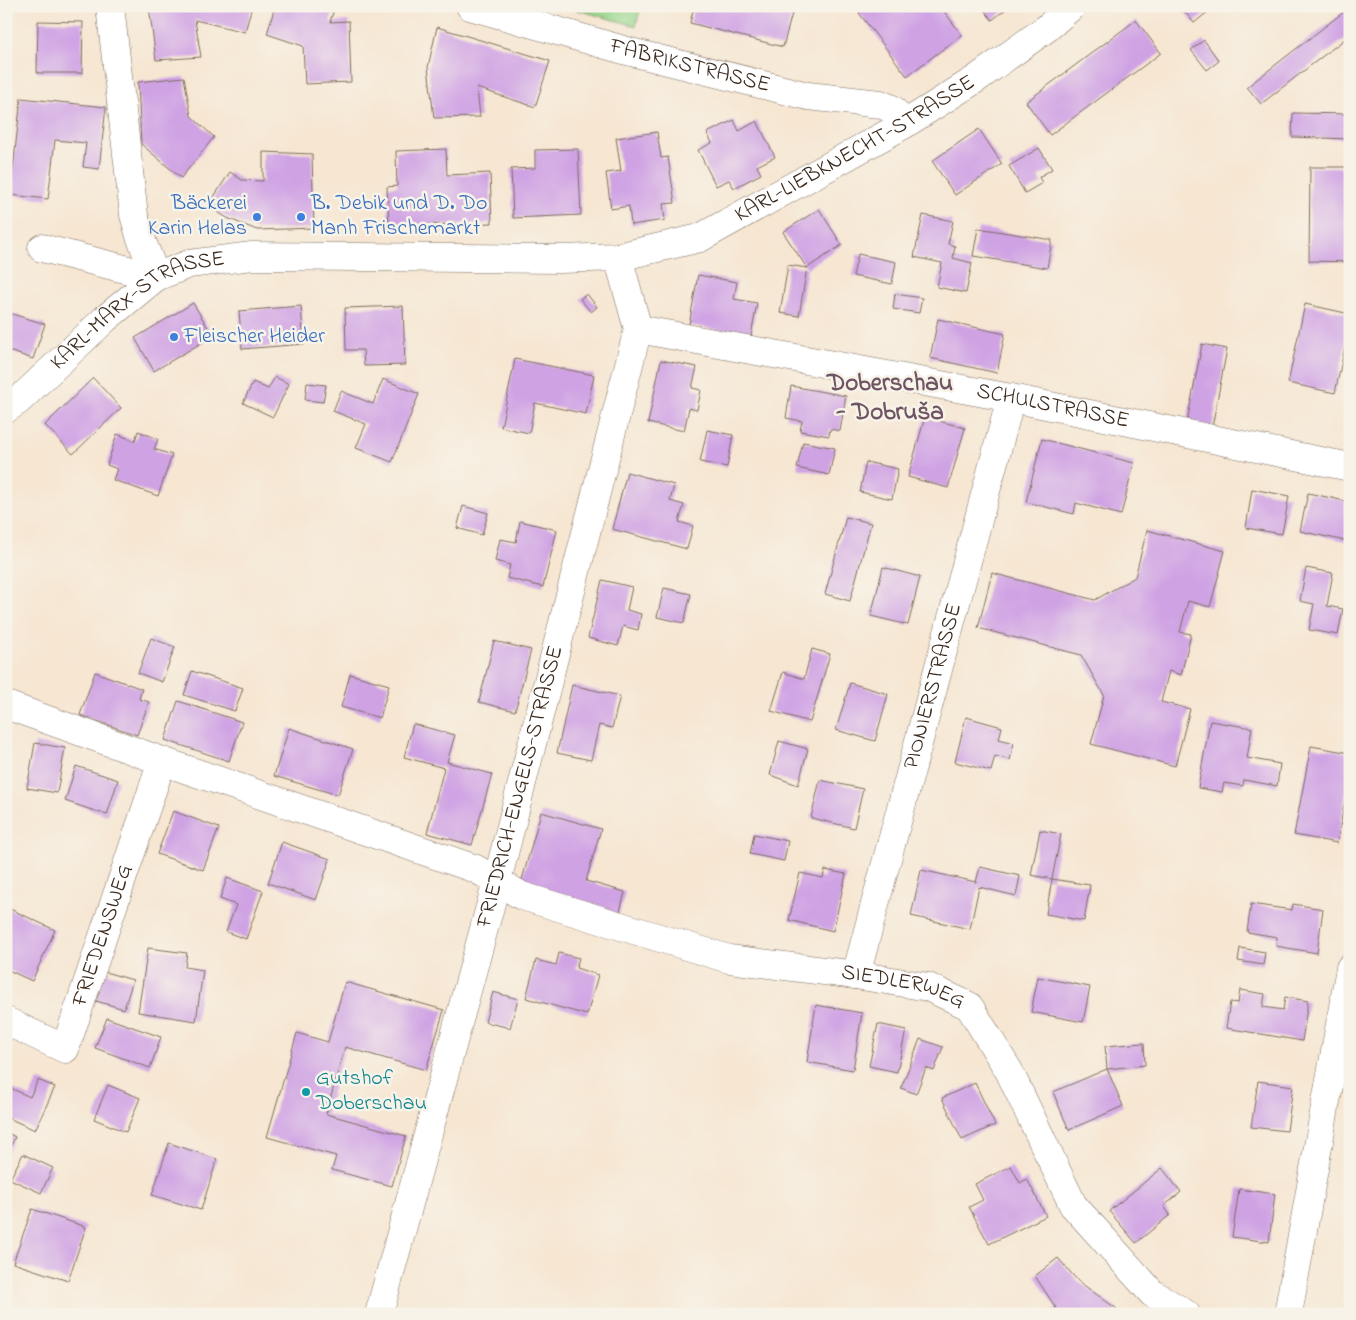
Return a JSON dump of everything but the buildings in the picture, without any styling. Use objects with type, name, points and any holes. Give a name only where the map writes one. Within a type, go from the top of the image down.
[{"type":"street","points":[[110,6],[134,216],[156,276]]},
{"type":"street","name":"FABRIKSTRASSE","points":[[470,6],[627,51],[798,93],[880,104],[892,109],[905,124]]},
{"type":"street","name":"KARL-LIEBKNECHT-STRASSE","points":[[618,257],[700,238],[905,124],[976,79],[1047,28],[1072,6]]},
{"type":"street","points":[[42,248],[156,276]]},
{"type":"street","name":"KARL-MARX-STRASSE","points":[[6,409],[18,401],[105,320],[156,276],[189,264],[252,256],[561,259],[618,257]]},
{"type":"street","name":"FRIEDRICH-ENGELS-STRASSE","points":[[379,1314],[496,881],[638,329],[618,257]]},
{"type":"street","name":"SCHULSTRASSE","points":[[638,329],[1011,398],[1350,467]]},
{"type":"street","name":"PIONIERSTRASSE","points":[[856,975],[1011,398]]},
{"type":"street","points":[[6,704],[162,761],[476,870],[496,881]]},
{"type":"street","name":"FRIEDENSWEG","points":[[6,1021],[64,1049],[162,761]]},
{"type":"street","name":"SIEDLERWEG","points":[[496,881],[522,896],[729,958],[928,987],[969,1006],[1009,1071],[1073,1205],[1152,1293],[1186,1314]]},
{"type":"street","points":[[1288,1314],[1350,968]]},
{"type":"green space","points":[[563,6],[641,6],[636,26]]},
{"type":"place","name":"Bäckerei Karin Helas","points":[[257,217]]},
{"type":"place","name":"B. Debik und D. Do Manh Frischemarkt","points":[[301,217]]},
{"type":"place","name":"Fleischer Heider","points":[[174,337]]},
{"type":"place","name":"Gutshof Doberschau","points":[[306,1092]]},
{"type":"district","name":"Doberschau - Dobruša","points":[[890,398]]}]
